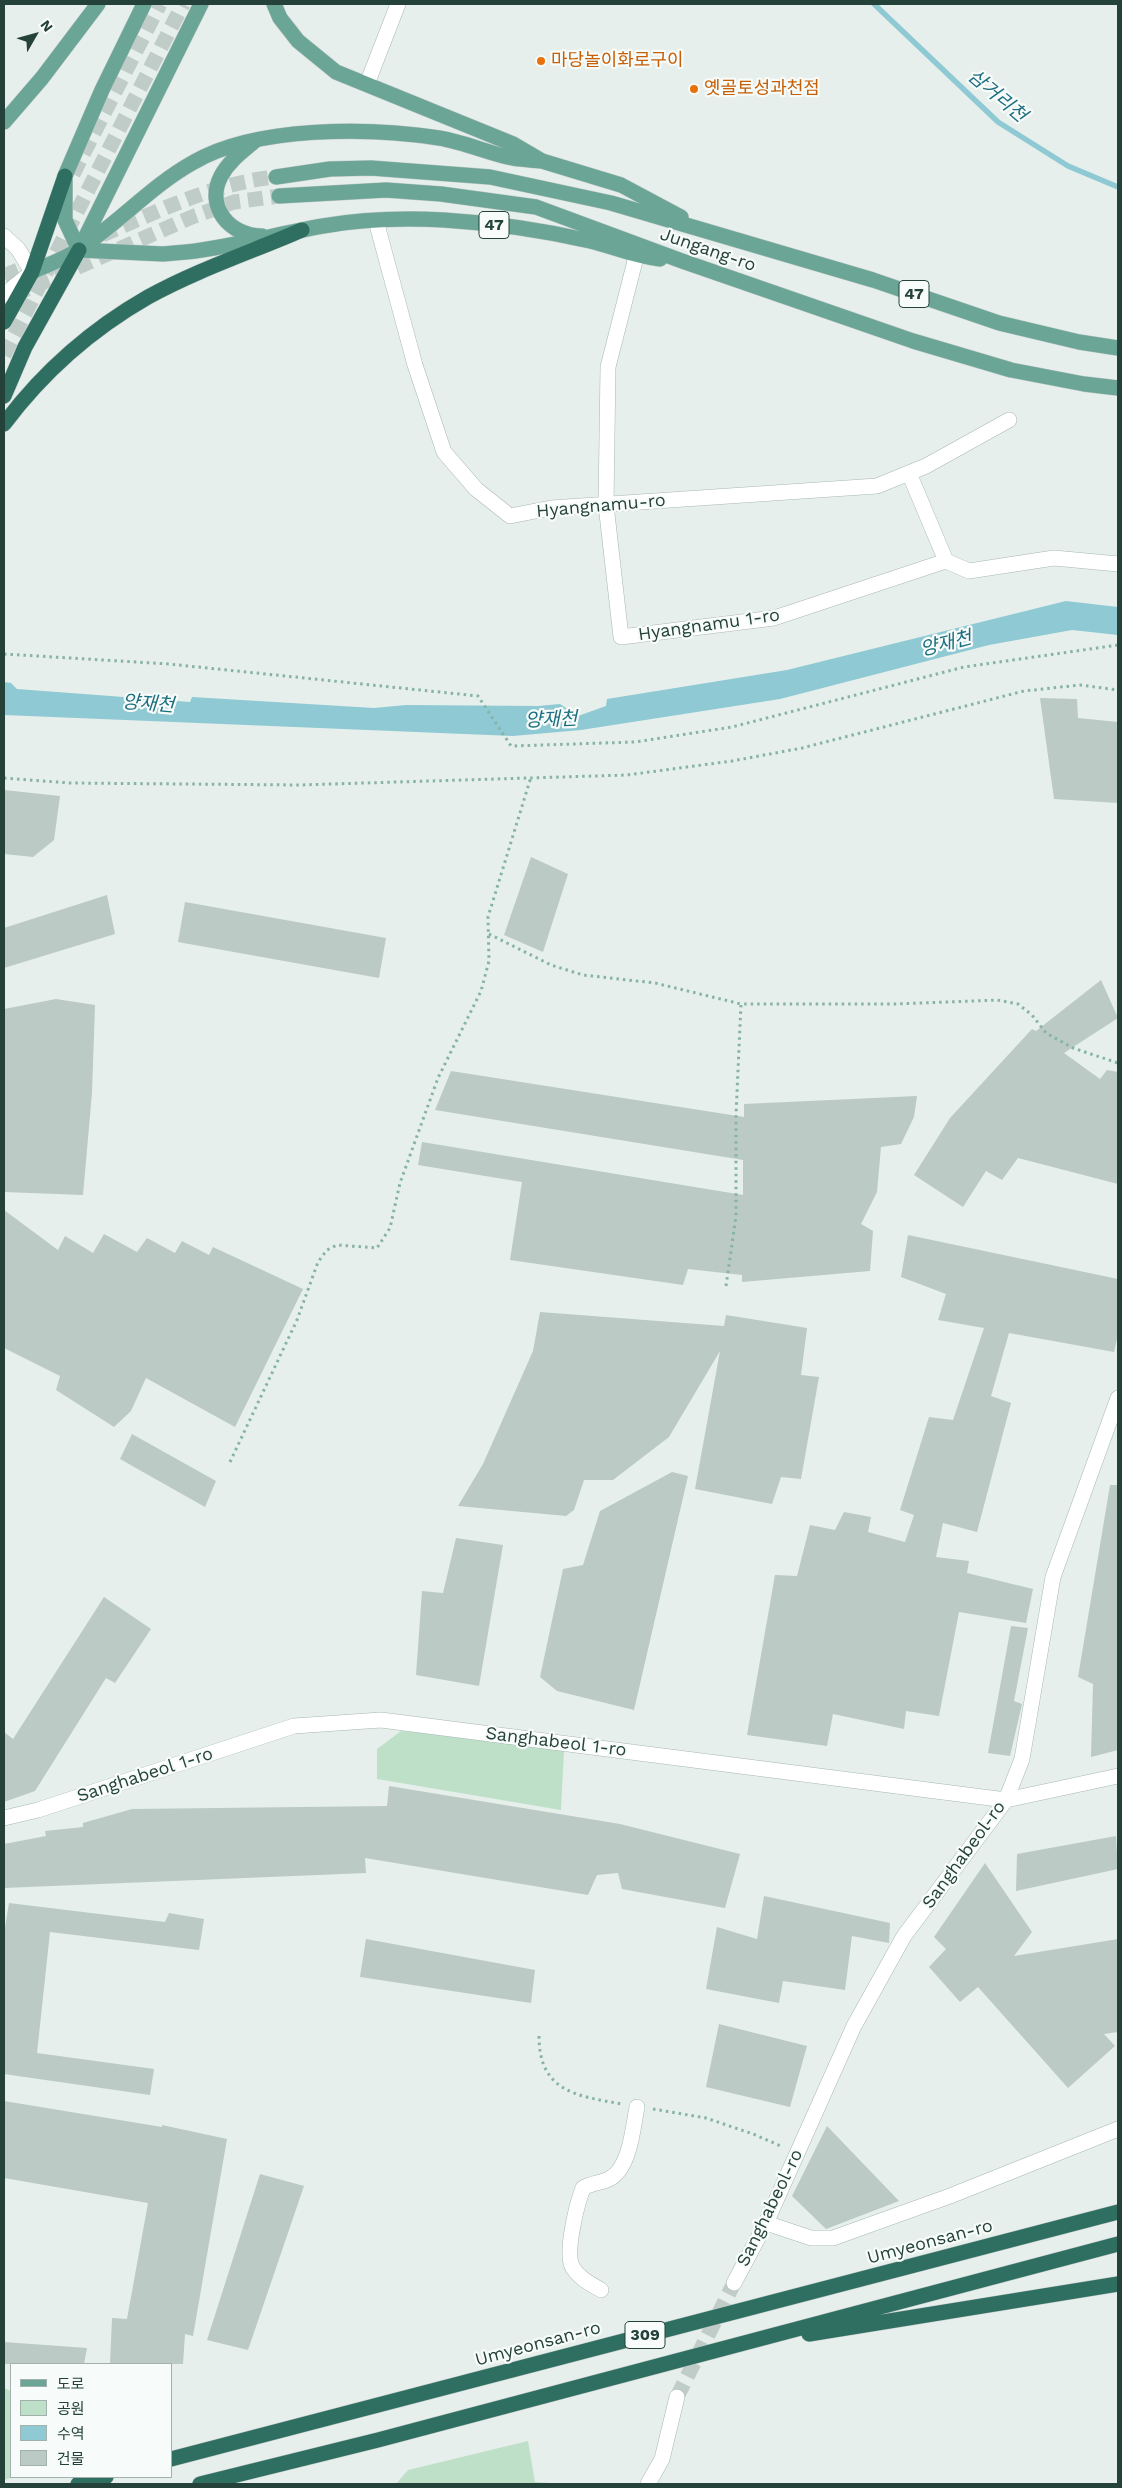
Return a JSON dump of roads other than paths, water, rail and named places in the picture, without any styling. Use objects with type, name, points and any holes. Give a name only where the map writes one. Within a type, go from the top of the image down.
[{"type":"highway","points":[[4,322],[32,272],[65,176]]},
{"type":"highway","name":"47","points":[[4,424],[60,361],[121,314],[181,281],[302,230]]},
{"type":"highway","points":[[4,396],[25,346],[79,250]]},
{"type":"highway","name":"Umyeonsan-ro","points":[[172,2459],[1118,2212]]},
{"type":"highway","name":"309","points":[[200,2484],[1118,2244]]},
{"type":"highway","points":[[723,2348],[1118,2284]]},
{"type":"highway","points":[[78,2484],[102,2478]]},
{"type":"main road","points":[[4,122],[42,78],[98,4]]},
{"type":"main road","points":[[79,250],[65,220],[65,176],[102,90],[144,4]]},
{"type":"main road","points":[[79,250],[201,4]]},
{"type":"main road","points":[[274,4],[286,26],[309,51],[336,72],[513,144],[542,160],[621,185],[711,233]]},
{"type":"main road","points":[[32,272],[79,250],[183,168],[219,150],[257,139],[286,134],[398,134],[439,138],[512,158],[542,160]]},
{"type":"main road","points":[[257,139],[230,162],[221,175],[216,190],[216,205],[224,220],[242,231],[257,236],[276,236]]},
{"type":"main road","name":"Jungang-ro","points":[[276,176],[330,169],[371,168],[490,177],[611,203],[873,280],[999,323],[1079,342],[1118,348]]},
{"type":"main road","name":"Jungang-ro","points":[[279,196],[386,190],[479,199],[536,207],[682,261],[913,341],[1011,370],[1084,384],[1118,388]]},
{"type":"main road","name":"47","points":[[302,230],[349,222],[398,219],[445,220],[510,226],[594,242],[636,256],[682,261]]},
{"type":"main road","points":[[79,250],[174,254],[206,250],[302,230]]},
{"type":"street","points":[[367,84],[398,4]]},
{"type":"street","name":"Hyangnamu-ro","points":[[376,221],[415,365],[444,452],[476,490],[510,516],[551,508],[877,486],[910,473],[1009,420]]},
{"type":"street","points":[[4,236],[18,249],[32,272],[4,295]]},
{"type":"street","points":[[606,505],[608,367],[636,256]]},
{"type":"street","points":[[910,473],[946,561],[969,571],[1054,558],[1118,564]]},
{"type":"street","name":"Hyangnamu 1-ro","points":[[606,505],[621,637],[774,618],[946,561]]},
{"type":"street","name":"Sanghabeol-ro","points":[[734,2283],[766,2223],[854,2026],[904,1936],[1006,1800],[1022,1759],[1053,1576],[1118,1398]]},
{"type":"street","name":"Sanghabeol 1-ro","points":[[4,1818],[47,1806],[294,1726],[381,1720],[1006,1800],[1118,1776]]},
{"type":"street","points":[[601,2290],[583,2279],[572,2267],[570,2255],[577,2206],[583,2188],[593,2182],[610,2179],[621,2169],[630,2146],[637,2106]]},
{"type":"street","points":[[766,2223],[811,2238],[833,2238],[950,2196],[1118,2130]]},
{"type":"street","points":[[648,2484],[662,2459],[677,2397]]},
{"type":"water","name":"양재천","points":[[1066,601],[1118,607],[1118,635],[1072,630],[989,645],[780,699],[581,730],[513,736],[4,715],[4,682],[11,683],[17,689],[190,702],[192,697],[374,708],[406,705],[538,706],[560,704],[578,716],[606,706],[607,699],[787,670]]},
{"type":"waterway","name":"삼거리천","points":[[874,4],[998,122],[1068,166],[1118,187]]},
{"type":"tunnel","points":[[73,174],[160,4]]},
{"type":"tunnel","points":[[4,355],[183,4]]},
{"type":"tunnel","points":[[102,235],[187,199],[231,185],[276,177]]},
{"type":"tunnel","points":[[14,295],[192,217],[234,202],[279,196]]},
{"type":"tunnel","points":[[4,276],[40,261]]},
{"type":"tunnel","points":[[677,2397],[734,2283]]},
{"type":"place","name":"마당놀이화로구이","points":[[541,61]]},
{"type":"place","name":"옛골토성과천점","points":[[694,89]]}]
